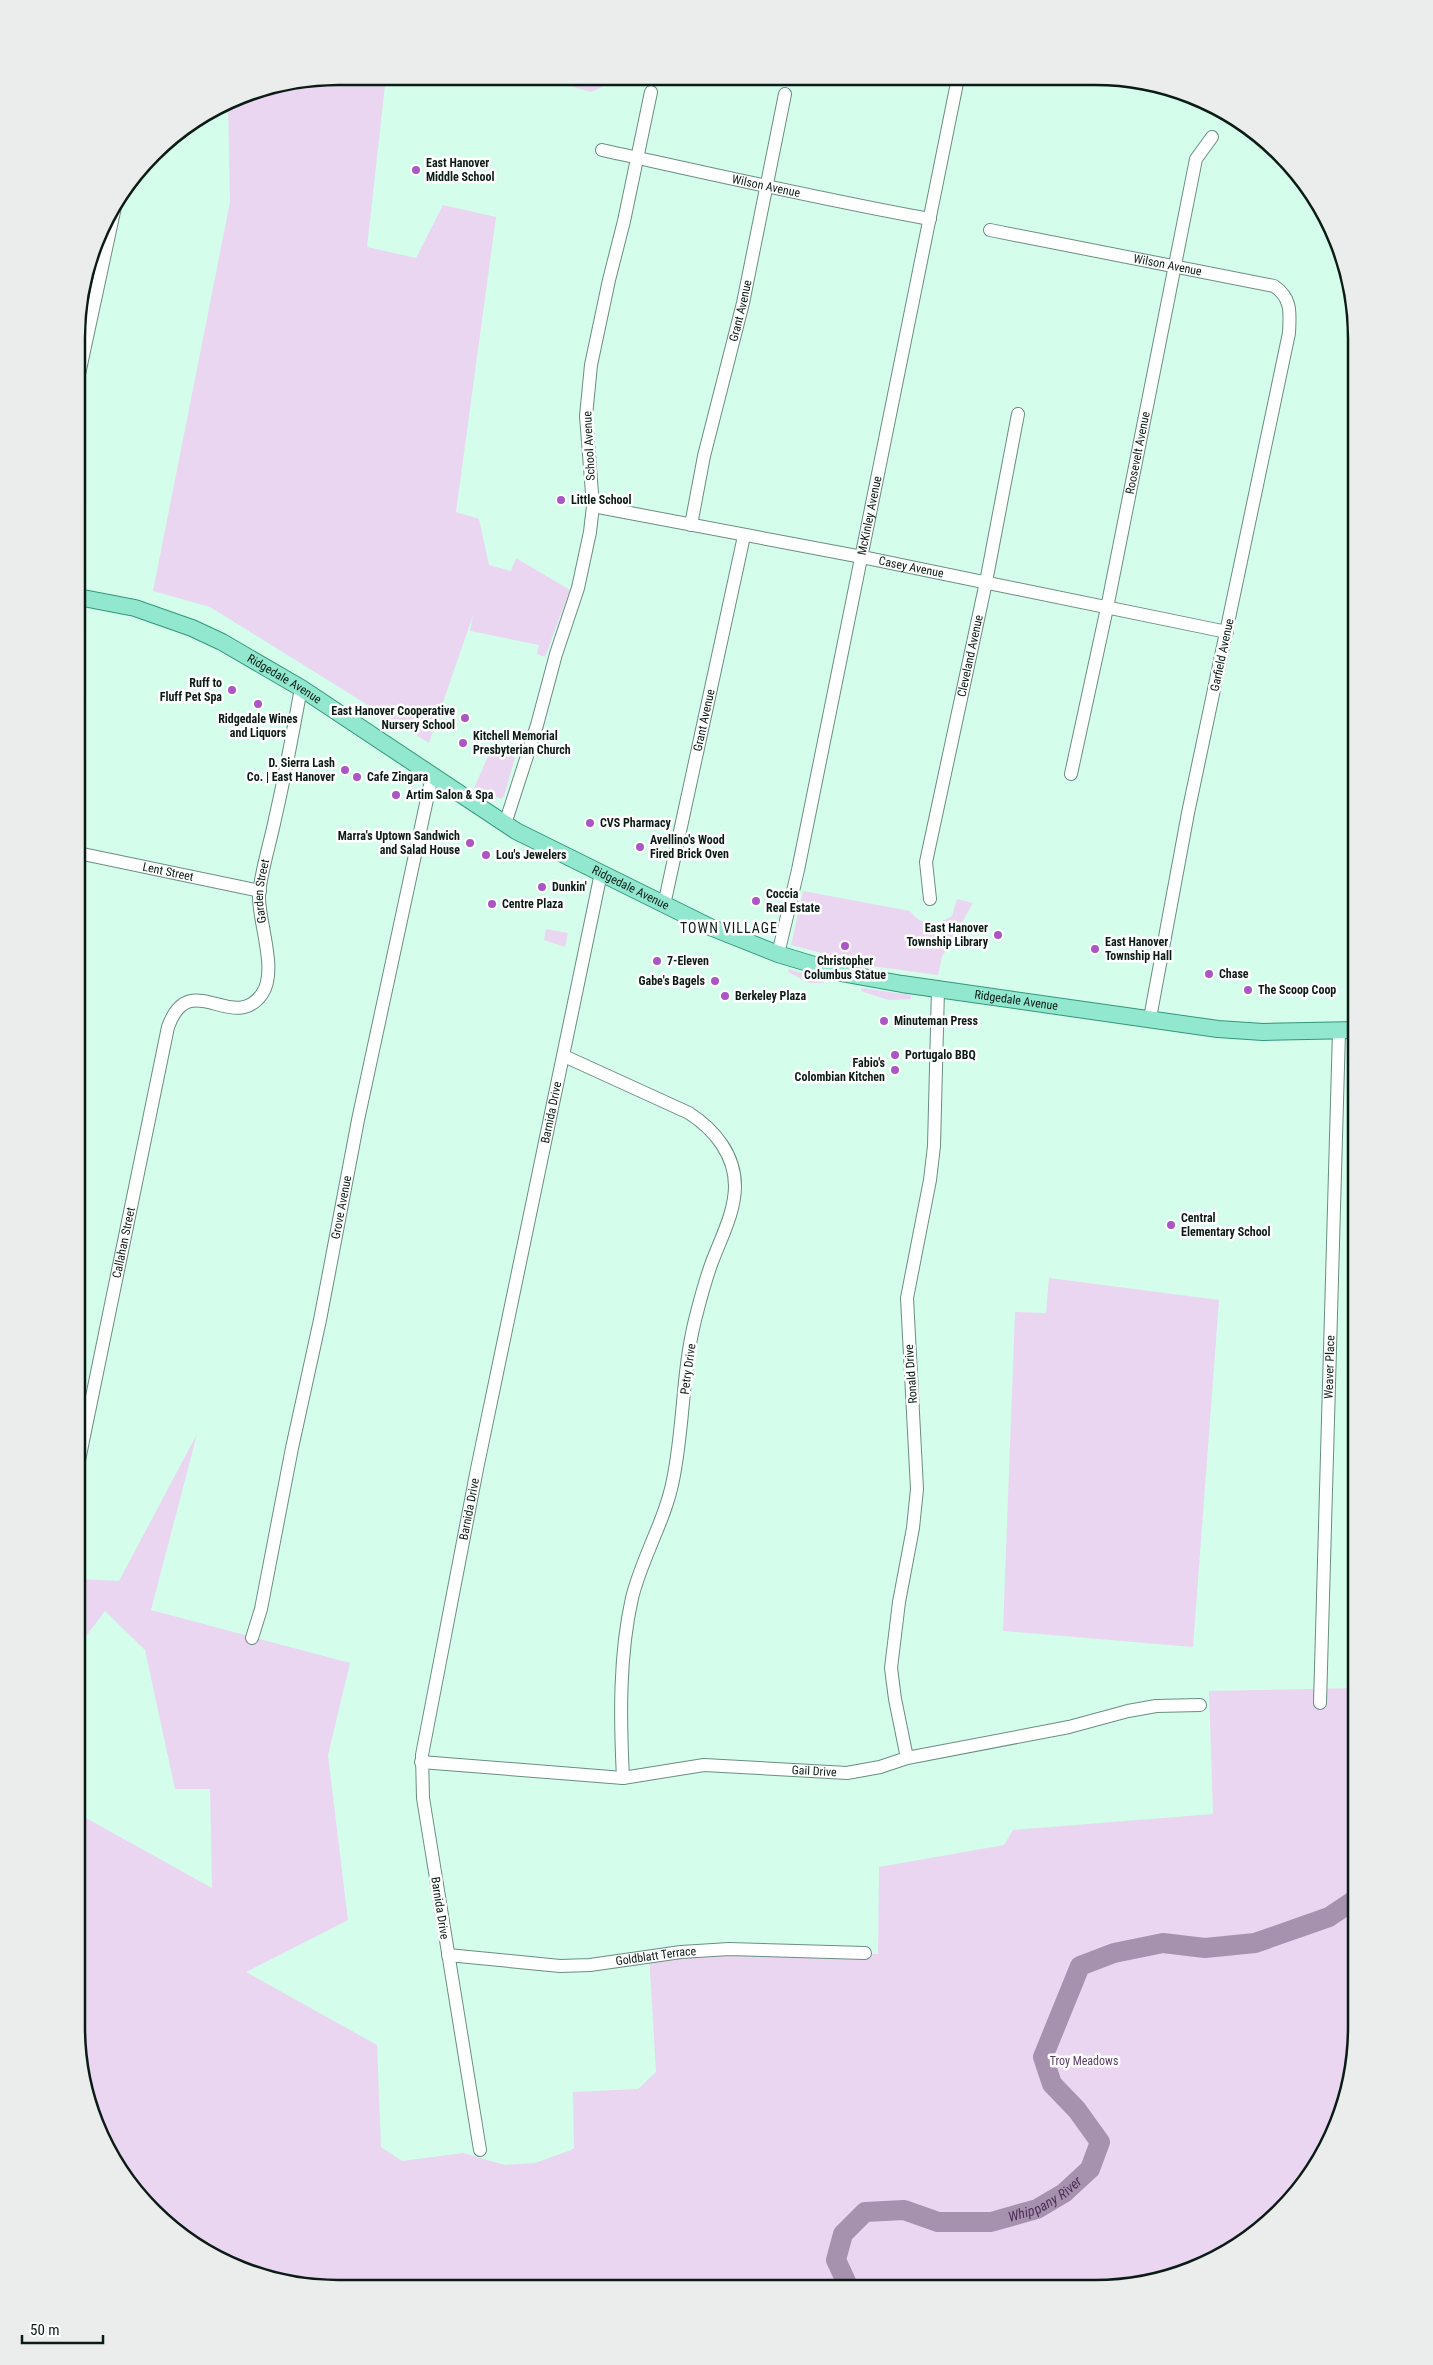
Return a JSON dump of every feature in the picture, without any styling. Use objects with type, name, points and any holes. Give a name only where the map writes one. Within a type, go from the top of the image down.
[{"type":"main road","name":"Ridgedale Avenue","points":[[85,599],[135,608],[192,628],[252,658],[302,688],[505,824],[535,841],[710,927],[778,954],[846,974],[1218,1029],[1263,1032],[1348,1030]]},
{"type":"street","name":"McKinley Avenue","points":[[778,954],[800,861],[957,85]]},
{"type":"street","name":"School Avenue","points":[[505,824],[528,756],[556,654],[578,588],[593,506],[586,416],[592,365],[650,92]]},
{"type":"street","name":"Grant Avenue","points":[[690,525],[704,456],[744,303],[768,187],[784,94]]},
{"type":"street","name":"Roosevelt Avenue","points":[[1071,774],[1107,608],[1196,159],[1212,137]]},
{"type":"street","name":"Wilson Avenue","points":[[602,150],[768,187],[930,219]]},
{"type":"street","points":[[85,346],[111,226]]},
{"type":"street","name":"Wilson Avenue","points":[[990,230],[1274,286],[1283,294]]},
{"type":"street","name":"Garfield Avenue","points":[[1150,1018],[1188,813],[1289,333],[1290,310],[1283,294]]},
{"type":"street","name":"Cleveland Avenue","points":[[930,899],[926,862],[986,582],[1018,414]]},
{"type":"street","name":"Casey Avenue","points":[[593,506],[862,557],[1227,632]]},
{"type":"street","name":"Grant Avenue","points":[[664,905],[744,536]]},
{"type":"street","name":"Garden Street","points":[[172,1014],[181,1003],[191,1000],[237,1008],[251,1004],[262,994],[266,986],[268,973],[259,905],[260,891],[302,688]]},
{"type":"street","name":"Grove Avenue","points":[[252,1638],[260,1610],[320,1320],[358,1120],[432,776]]},
{"type":"street","name":"Lent Street","points":[[85,854],[260,891]]},
{"type":"street","name":"Barnida Drive","points":[[480,2150],[423,1798],[421,1762],[427,1720],[601,873]]},
{"type":"street","name":"Ronald Drive","points":[[907,1758],[895,1699],[892,1668],[899,1602],[913,1528],[917,1489],[906,1298],[930,1180],[934,1146],[938,989]]},
{"type":"street","name":"Callahan Street","points":[[85,1431],[172,1014]]},
{"type":"street","name":"Weaver Place","points":[[1320,1703],[1339,1031]]},
{"type":"street","name":"Petry Drive","points":[[564,1056],[689,1113],[702,1121],[713,1131],[728,1156],[735,1185],[730,1215],[710,1268],[694,1322],[684,1391],[681,1435],[670,1495],[631,1605],[622,1675],[623,1778]]},
{"type":"street","name":"Gail Drive","points":[[421,1762],[623,1778],[704,1765],[847,1773],[880,1767],[907,1758],[1038,1734],[1156,1706],[1200,1705]]},
{"type":"street","name":"Goldblatt Terrace","points":[[448,1955],[560,1966],[590,1965],[681,1952],[729,1949],[865,1953]]},
{"type":"green space","points":[[385,85],[367,247],[416,258],[443,205],[496,217],[456,512],[479,519],[489,565],[511,571],[516,558],[570,590],[545,657],[537,654],[539,645],[470,631],[473,615],[429,743],[210,607],[153,591],[230,202],[228,110],[256,98],[305,87]]},
{"type":"green space","points":[[570,85],[606,85],[591,92]]},
{"type":"green space","points":[[497,750],[515,758],[504,796],[501,799],[487,793],[482,794],[474,788],[489,754]]},
{"type":"green space","points":[[803,891],[910,911],[919,920],[930,923],[940,922],[952,916],[957,899],[973,903],[942,957],[938,975],[871,966],[791,945]]},
{"type":"green space","points":[[546,929],[568,933],[565,947],[544,940]]},
{"type":"green space","points":[[789,969],[824,980],[824,983],[809,983],[788,972]]},
{"type":"green space","points":[[862,988],[911,995],[911,999],[888,1000],[861,991]]},
{"type":"green space","points":[[1049,1278],[1219,1300],[1193,1647],[1003,1631],[1015,1312],[1046,1313]]},
{"type":"green space","name":"Troy Meadows","points":[[197,1434],[151,1610],[350,1663],[328,1755],[348,1920],[246,1972],[377,2045],[381,2147],[402,2161],[463,2153],[505,2165],[535,2163],[574,2148],[573,2092],[638,2089],[656,2072],[649,1954],[878,1954],[879,1867],[1004,1845],[1013,1830],[1213,1814],[1209,1691],[1348,1688],[1348,2027],[1343,2077],[1329,2124],[1314,2154],[1296,2181],[1274,2206],[1249,2228],[1222,2246],[1192,2261],[1177,2267],[1128,2278],[1095,2280],[338,2280],[288,2275],[241,2261],[211,2246],[184,2228],[159,2206],[137,2181],[119,2154],[104,2124],[90,2077],[85,2027],[85,1817],[212,1888],[210,1789],[175,1789],[145,1650],[105,1611],[85,1637],[85,1579],[119,1581]]},
{"type":"waterway","name":"Whippany River","points":[[845,2280],[836,2260],[843,2234],[865,2212],[904,2210],[938,2222],[991,2222],[1037,2209],[1064,2193],[1090,2169],[1100,2142],[1077,2110],[1052,2084],[1043,2057],[1080,1966],[1114,1953],[1163,1943],[1205,1948],[1255,1943],[1329,1917],[1348,1904]]},
{"type":"place","name":"East Hanover Middle School","points":[[416,170]]},
{"type":"place","name":"Little School","points":[[561,500]]},
{"type":"place","name":"Ruff to Fluff Pet Spa","points":[[232,690]]},
{"type":"place","name":"Ridgedale Wines and Liquors","points":[[258,704]]},
{"type":"place","name":"East Hanover Cooperative Nursery School","points":[[465,718]]},
{"type":"place","name":"Kitchell Memorial Presbyterian Church","points":[[463,743]]},
{"type":"place","name":"D. Sierra Lash Co. | East Hanover","points":[[345,770]]},
{"type":"place","name":"Cafe Zingara","points":[[357,777]]},
{"type":"place","name":"Artim Salon & Spa","points":[[396,795]]},
{"type":"place","name":"CVS Pharmacy","points":[[590,823]]},
{"type":"place","name":"Marra's Uptown Sandwich and Salad House","points":[[470,843]]},
{"type":"place","name":"Avellino's Wood Fired Brick Oven","points":[[640,847]]},
{"type":"place","name":"Lou's Jewelers","points":[[486,855]]},
{"type":"place","name":"Dunkin'","points":[[542,887]]},
{"type":"place","name":"Coccia Real Estate","points":[[756,901]]},
{"type":"place","name":"Centre Plaza","points":[[492,904]]},
{"type":"place","name":"East Hanover Township Library","points":[[998,935]]},
{"type":"place","name":"Christopher Columbus Statue","points":[[845,946]]},
{"type":"place","name":"East Hanover Township Hall","points":[[1095,949]]},
{"type":"place","name":"7-Eleven","points":[[657,961]]},
{"type":"place","name":"Chase","points":[[1209,974]]},
{"type":"place","name":"Gabe's Bagels","points":[[715,981]]},
{"type":"place","name":"The Scoop Coop","points":[[1248,990]]},
{"type":"place","name":"Berkeley Plaza","points":[[725,996]]},
{"type":"place","name":"Minuteman Press","points":[[884,1021]]},
{"type":"place","name":"Portugalo BBQ","points":[[895,1055]]},
{"type":"place","name":"Fabio's Colombian Kitchen","points":[[895,1070]]},
{"type":"place","name":"Central Elementary School","points":[[1171,1225]]},
{"type":"district","name":"TOWN VILLAGE","points":[[729,928]]}]
